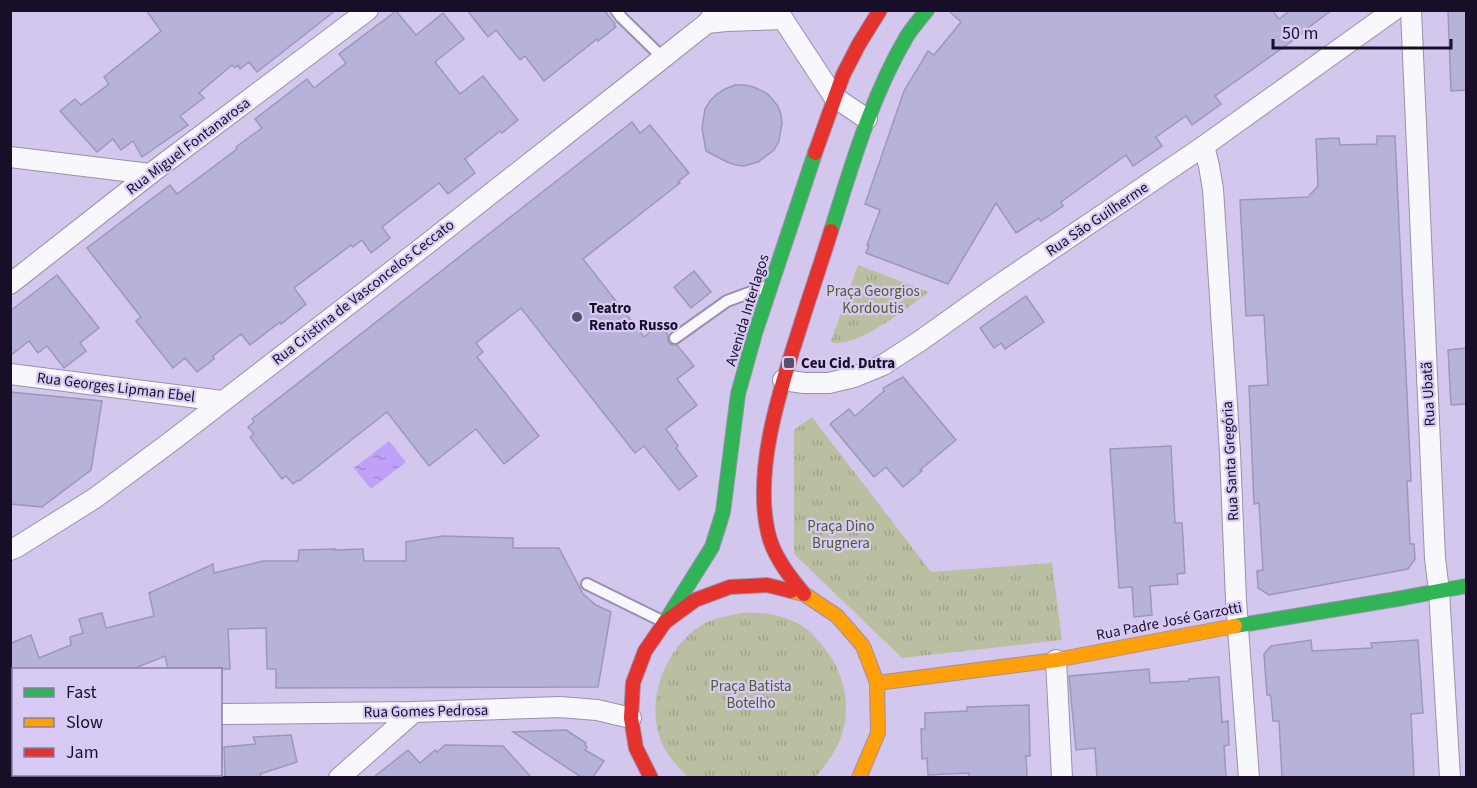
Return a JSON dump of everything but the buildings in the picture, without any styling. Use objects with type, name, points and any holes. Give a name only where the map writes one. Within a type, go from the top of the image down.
[{"type":"main road","name":"Avenida Interlagos","points":[[665,622],[712,548],[723,512],[738,394],[755,333],[834,97],[859,44],[880,10]]},
{"type":"main road","points":[[859,777],[878,733],[877,683],[863,646],[837,616],[804,594],[788,574],[770,542],[764,518],[765,478],[773,422],[783,380],[867,119],[908,34],[927,10]]},
{"type":"main road","points":[[649,776],[636,748],[631,718],[633,683],[645,651],[665,622],[695,600],[730,587],[767,585],[804,594]]},
{"type":"main road","name":"Rua Padre José Garzotti","points":[[877,683],[1056,660],[1239,625],[1467,586]]},
{"type":"street","name":"Rua Miguel Fontanarosa","points":[[10,284],[150,174],[368,10]]},
{"type":"street","name":"Rua São Guilherme","points":[[783,380],[804,384],[829,383],[854,377],[883,365],[1204,146],[1394,10]]},
{"type":"street","name":"Rua Ubatã","points":[[1411,10],[1435,546],[1450,777]]},
{"type":"street","points":[[780,15],[834,97],[867,119]]},
{"type":"street","name":"Rua Cristina de Vasconcelos Ceccato","points":[[10,550],[17,548],[95,498],[173,440],[427,244],[712,17],[726,21],[780,15]]},
{"type":"street","name":"Rua Santa Gregória","points":[[1204,146],[1213,189],[1249,777]]},
{"type":"street","points":[[10,157],[150,174]]},
{"type":"street","name":"Rua Georges Lipman Ebel","points":[[10,374],[222,401]]},
{"type":"street","points":[[1056,660],[1062,777]]},
{"type":"street","name":"Rua Gomes Pedrosa","points":[[222,714],[414,712],[560,707],[597,710],[631,718]]},
{"type":"street","points":[[339,777],[414,712]]},
{"type":"lane","points":[[616,10],[663,58]]},
{"type":"lane","points":[[675,338],[727,301],[771,285]]},
{"type":"lane","points":[[587,584],[665,622]]},
{"type":"green space","name":"Praça Georgios Kordoutis","points":[[858,265],[929,292],[896,316],[857,339],[833,343],[831,341]]},
{"type":"green space","name":"Praça Dino Brugnera","points":[[812,417],[931,572],[1052,563],[1062,640],[902,658],[794,554],[794,430]]},
{"type":"green space","name":"Praça Batista Botelho","points":[[743,613],[764,613],[801,625],[829,654],[840,675],[846,698],[845,722],[831,757],[815,777],[688,777],[674,763],[659,736],[656,698],[660,680],[678,646],[692,632],[707,622]]},
{"type":"water","points":[[389,441],[406,462],[371,489],[354,468]]},
{"type":"traffic: fast","points":[[831,231],[863,132],[883,83],[907,36],[927,10]]},
{"type":"traffic: fast","points":[[665,622],[712,547],[723,512],[738,394],[755,333],[815,153]]},
{"type":"traffic: fast","points":[[1235,626],[1466,586]]},
{"type":"traffic: slow","points":[[791,591],[804,594],[837,616],[863,646],[877,683],[878,733],[859,778]]},
{"type":"traffic: slow","points":[[877,683],[1056,660],[1235,626]]},
{"type":"traffic: jam","points":[[815,153],[843,75],[880,10]]},
{"type":"traffic: jam","points":[[804,594],[780,562],[770,540],[765,515],[766,461],[770,433],[784,377],[831,231]]},
{"type":"traffic: jam","points":[[651,778],[636,748],[631,718],[633,683],[645,651],[665,622],[695,600],[730,587],[767,585],[791,591]]},
{"type":"place","name":"Teatro Renato Russo","points":[[577,317]]},
{"type":"place","name":"Ceu Cid. Dutra","points":[[789,363]]}]
